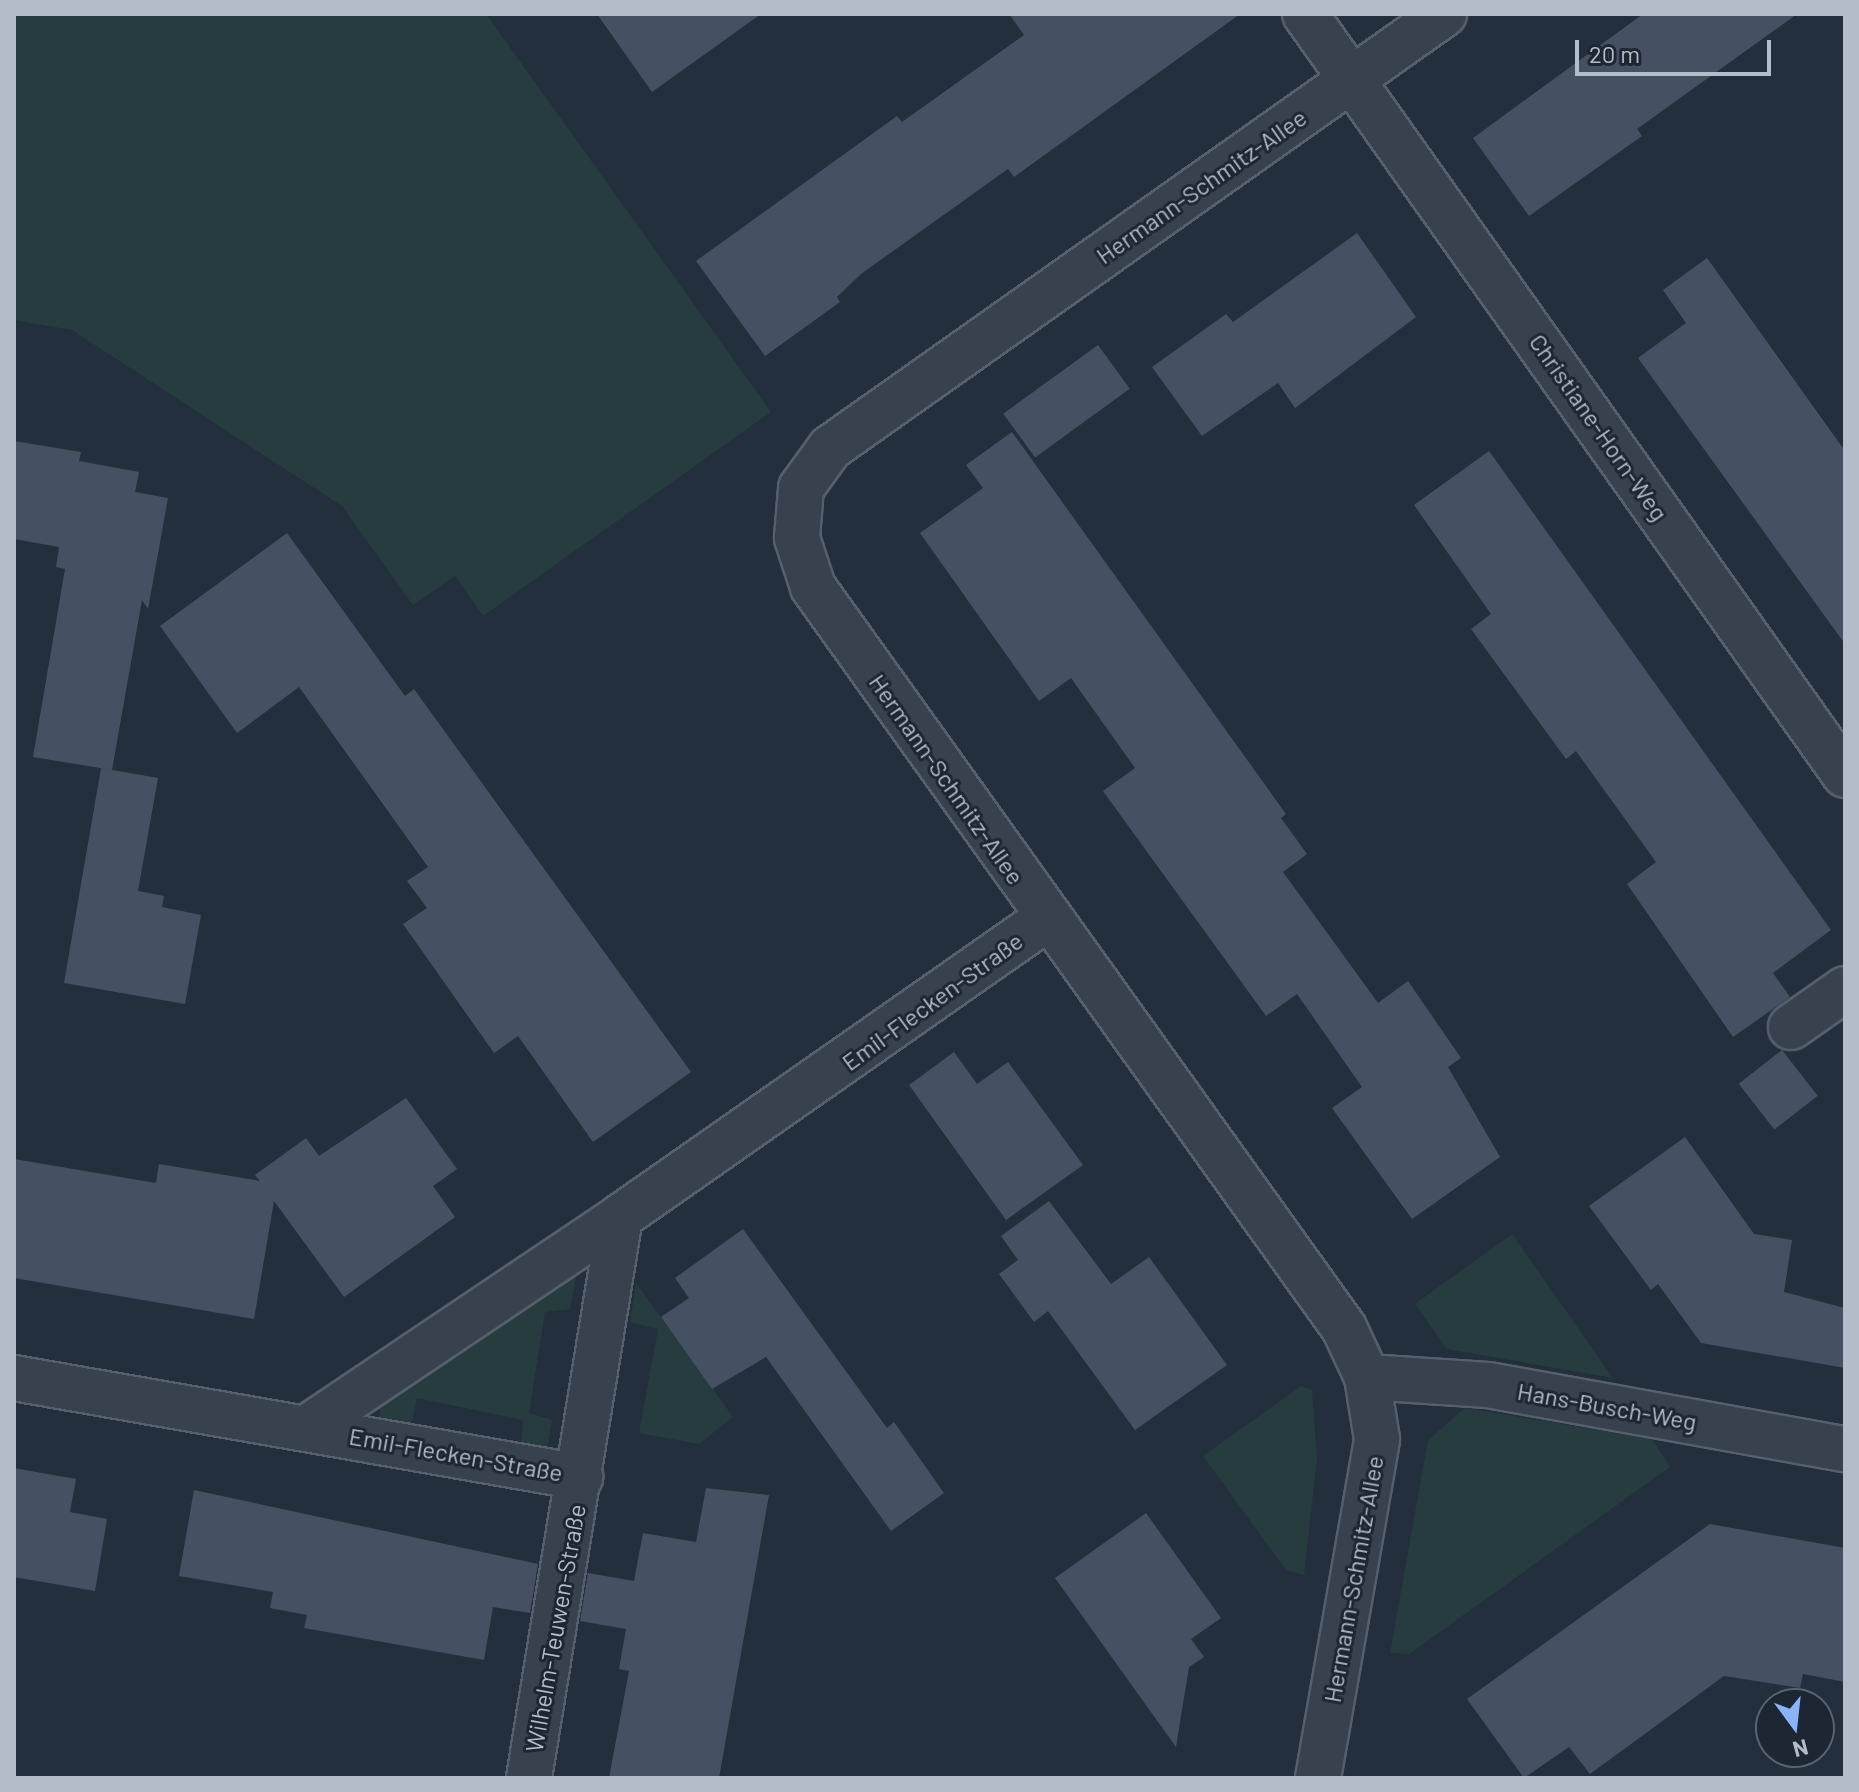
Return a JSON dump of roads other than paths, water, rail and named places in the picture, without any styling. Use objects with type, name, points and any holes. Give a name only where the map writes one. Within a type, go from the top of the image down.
[{"type":"street","name":"Christiane-Horn-Weg","points":[[1305,14],[1845,775]]},
{"type":"street","name":"Hermann-Schmitz-Allee","points":[[1318,1778],[1377,1439],[1367,1377],[1344,1328],[1046,919],[813,587],[797,538],[801,488],[830,448],[1444,14]]},
{"type":"street","name":"Emil-Flecken-Straße","points":[[308,1427],[620,1217],[1046,919]]},
{"type":"street","points":[[1791,1027],[1845,989]]},
{"type":"street","name":"Emil-Flecken-Straße","points":[[14,1378],[580,1477],[620,1217]]},
{"type":"street","name":"Hans-Busch-Weg","points":[[1367,1377],[1488,1385],[1845,1449]]},
{"type":"street","name":"Wilhelm-Teuwen-Straße","points":[[529,1778],[580,1477]]}]
